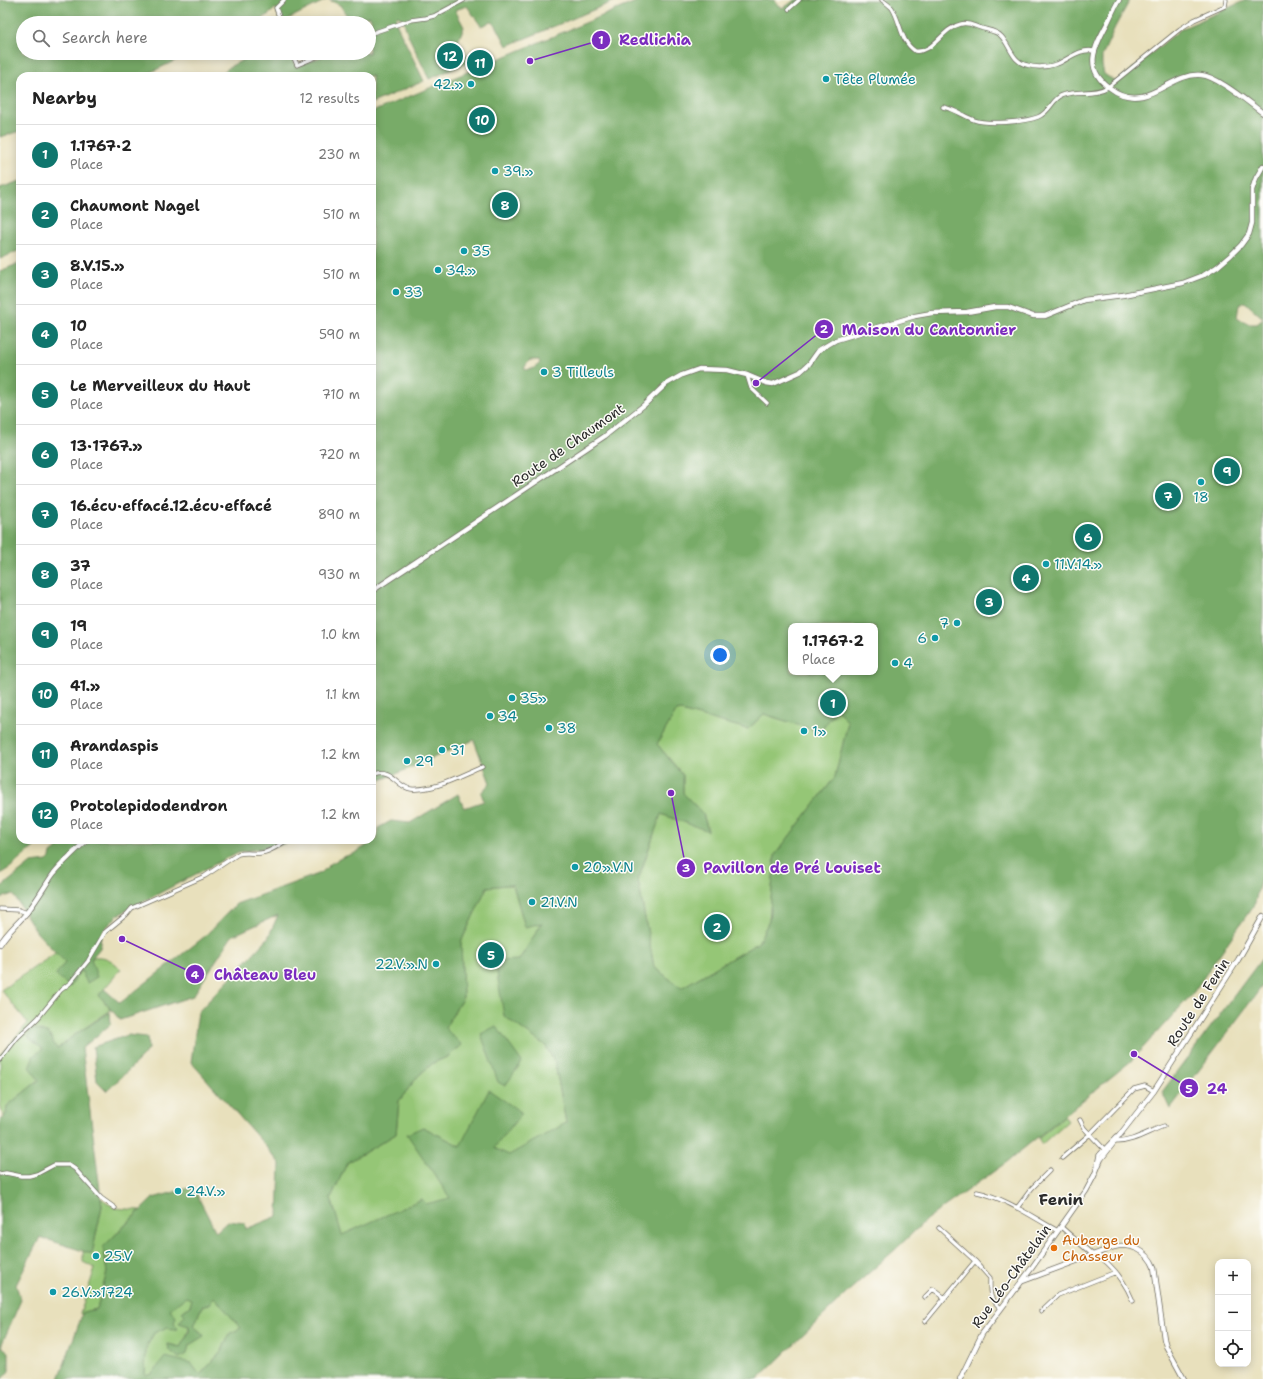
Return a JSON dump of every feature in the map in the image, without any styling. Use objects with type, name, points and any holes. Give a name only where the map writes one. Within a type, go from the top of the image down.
[{"type":"street","points":[[279,16],[276,8],[284,0]]},
{"type":"street","points":[[376,32],[411,20],[434,16],[464,0]]},
{"type":"street","points":[[789,8],[799,0]]},
{"type":"street","points":[[882,0],[892,8],[902,34],[915,51],[928,48],[944,32],[954,26],[966,23],[998,33],[1002,36],[1018,61],[1026,65],[1051,66],[1075,54],[1086,51],[1094,51]]},
{"type":"street","points":[[1119,0],[1094,51],[1093,62],[1095,70],[1101,80],[1108,87],[1125,95],[1141,96],[1185,77],[1206,75],[1219,82],[1263,113]]},
{"type":"street","points":[[943,107],[982,122],[1015,121],[1042,115],[1062,95],[1094,91],[1108,87],[1180,29],[1194,20],[1225,6],[1226,0]]},
{"type":"street","points":[[295,60],[297,65],[309,60]]},
{"type":"street","name":"Route de Chaumont","points":[[376,588],[605,436],[644,405],[666,384],[682,375],[699,369],[727,370],[747,375],[766,383],[779,382],[800,372],[809,364],[819,350],[836,340],[915,316],[932,313],[967,312],[1002,307],[1015,309],[1032,316],[1045,316],[1084,300],[1123,295],[1183,282],[1204,275],[1217,267],[1231,255],[1249,234],[1252,223],[1252,190],[1256,178],[1263,166]]},
{"type":"street","points":[[747,375],[751,388],[767,403]]},
{"type":"street","points":[[376,773],[390,775],[407,788],[421,789],[439,784],[482,767]]},
{"type":"street","points":[[0,944],[10,929],[27,913],[54,873],[82,844]]},
{"type":"street","points":[[0,1060],[17,1038],[38,1018],[61,990],[70,983],[88,961],[105,932],[132,908],[205,876],[238,854],[244,852],[266,852],[281,844]]},
{"type":"street","points":[[0,909],[18,910],[27,913]]},
{"type":"street","name":"Route de Fenin","points":[[1149,1098],[1238,960],[1263,916]]},
{"type":"street","points":[[1062,1158],[1090,1134],[1134,1090],[1145,1086],[1154,1091]]},
{"type":"street","name":"Rue Léo-Châtelain","points":[[960,1379],[982,1334],[1022,1282],[1089,1188],[1101,1159],[1149,1098]]},
{"type":"street","points":[[1080,1120],[1084,1128],[1104,1149]]},
{"type":"street","points":[[1115,1142],[1140,1138],[1150,1131],[1164,1126]]},
{"type":"street","points":[[1097,1169],[1098,1158],[1104,1149],[1116,1137],[1119,1136]]},
{"type":"street","points":[[0,1174],[6,1173],[29,1176],[37,1174],[54,1165],[65,1164],[72,1167],[101,1198],[114,1208]]},
{"type":"street","points":[[1017,1208],[1032,1188],[1050,1170]]},
{"type":"street","points":[[978,1192],[990,1195],[1059,1229],[1094,1255],[1105,1260],[1116,1272],[1127,1288],[1133,1302]]},
{"type":"street","points":[[939,1228],[975,1261],[990,1278],[990,1292],[993,1302],[1001,1308]]},
{"type":"street","points":[[1022,1282],[1114,1247],[1130,1246],[1140,1250],[1150,1259],[1154,1266],[1166,1346],[1184,1379]]},
{"type":"street","points":[[925,1322],[975,1261]]},
{"type":"street","points":[[1031,1269],[1036,1276]]},
{"type":"street","points":[[1041,1310],[1058,1295],[1116,1272]]},
{"type":"street","points":[[925,1298],[933,1289],[945,1298]]},
{"type":"green space","points":[[0,0],[326,0],[294,16],[279,16],[276,8],[266,16],[16,16],[16,60],[176,60],[151,72],[16,72],[16,132],[0,137]]},
{"type":"green space","points":[[329,0],[617,0],[507,46],[496,25],[491,22],[481,26],[467,6],[455,10],[464,27],[458,41],[464,55],[479,58],[429,79],[408,35],[403,19],[397,16],[395,21],[424,81],[376,101],[376,72],[224,72],[229,67],[243,60],[294,60],[296,67],[314,60],[376,60],[376,16],[347,16],[340,5]]},
{"type":"green space","points":[[640,0],[775,0],[782,9],[795,0],[1130,0],[1115,27],[1102,56],[1104,74],[1116,82],[1181,29],[1246,0],[1263,0],[1263,318],[1245,302],[1239,305],[1237,317],[1248,324],[1257,324],[1263,319],[1263,868],[1255,903],[1193,993],[1131,1061],[1007,1162],[927,1219],[851,1289],[758,1379],[59,1379],[83,1312],[97,1309],[107,1272],[103,1247],[153,1198],[193,1187],[216,1232],[228,1221],[245,1223],[246,1229],[278,1216],[280,1164],[191,1062],[198,1012],[268,938],[278,915],[232,936],[193,996],[120,1020],[99,995],[104,989],[120,1003],[204,937],[236,904],[321,873],[330,864],[343,857],[355,853],[369,844],[376,844],[378,828],[391,821],[410,823],[458,794],[464,808],[484,801],[481,793],[490,783],[474,740],[376,782],[376,110]],"holes":[[[530,360],[538,360],[540,363],[535,368],[529,370],[524,369]],[[837,709],[848,722],[835,777],[775,855],[769,921],[758,943],[681,988],[654,967],[638,880],[661,814],[708,831],[703,814],[683,793],[683,776],[657,744],[677,710],[748,729],[764,714],[820,732]],[[513,885],[525,927],[542,923],[519,960],[495,961],[504,1016],[546,1046],[555,1063],[566,1123],[509,1155],[494,1148],[522,1113],[489,1090],[460,1146],[423,1127],[407,1134],[450,1198],[426,1204],[422,1199],[342,1235],[331,1198],[347,1163],[396,1134],[399,1101],[418,1076],[433,1063],[447,1057],[462,1045],[445,1028],[463,997],[461,942],[487,887]],[[186,1297],[192,1299],[190,1306],[182,1312],[185,1315],[179,1323],[189,1326],[189,1332],[180,1347],[168,1344],[169,1350],[179,1358],[187,1354],[189,1345],[204,1336],[194,1326],[202,1306],[210,1304],[214,1297],[241,1328],[229,1334],[222,1351],[200,1375],[191,1363],[165,1357],[152,1374],[145,1376],[146,1348],[154,1333],[168,1327],[171,1330],[177,1329],[174,1323],[176,1317],[170,1309]]]},
{"type":"green space","points":[[16,182],[16,252],[0,259],[0,188]]},
{"type":"green space","points":[[16,265],[16,844],[37,844],[11,867],[0,874],[0,271]]},
{"type":"green space","points":[[837,709],[848,722],[835,777],[775,855],[769,921],[758,943],[681,988],[654,967],[638,880],[661,814],[708,830],[703,814],[683,793],[683,775],[657,744],[677,710],[748,729],[764,714],[820,732]]},
{"type":"green space","points":[[63,844],[284,844],[238,852],[118,915],[101,933],[100,948],[91,959],[97,977],[87,983],[81,970],[70,987],[56,975],[65,962],[37,933],[13,894],[0,898],[0,888],[31,863],[47,861],[50,858],[51,853]]},
{"type":"green space","points":[[513,885],[525,926],[542,923],[519,960],[504,1016],[546,1046],[555,1063],[566,1123],[509,1156],[494,1148],[460,1146],[423,1127],[451,1198],[426,1205],[422,1199],[342,1236],[331,1198],[347,1163],[396,1134],[399,1101],[418,1076],[433,1063],[447,1057],[461,1046],[445,1028],[463,997],[461,942],[487,887]]},
{"type":"green space","points":[[57,952],[65,962],[70,987],[81,970],[94,957],[109,959],[121,969],[99,995],[111,1010],[57,1049],[43,1049],[39,1080],[7,1106],[7,1115],[3,1117],[0,1103],[0,1055],[28,1023],[1,990]]},
{"type":"green space","points":[[1263,957],[1263,985],[1170,1109],[1162,1092]]},
{"type":"green space","points":[[110,1012],[111,1024],[82,1048],[102,1206],[92,1254],[40,1237],[16,1285],[21,1300],[1,1346],[9,1352],[9,1371],[2,1379],[0,1379],[0,1120],[6,1115],[7,1106],[39,1080],[29,1067],[34,1055],[43,1049],[28,1036],[32,1028],[49,1034],[57,1049],[73,1036]]},
{"type":"green space","points":[[496,1026],[522,1062],[505,1086],[498,1082],[481,1034]]},
{"type":"green space","points":[[128,1035],[147,1037],[148,1049],[142,1057],[107,1091],[97,1081],[93,1047]]},
{"type":"green space","points":[[1064,1116],[1068,1121],[1042,1144],[1038,1138]]},
{"type":"green space","points":[[101,1198],[115,1208],[140,1210],[103,1247],[107,1272],[97,1309],[83,1312],[82,1315],[80,1314],[95,1268],[83,1262],[83,1251],[92,1254],[102,1206]]},
{"type":"green space","points":[[186,1296],[193,1299],[190,1306],[182,1312],[186,1316],[189,1325],[187,1334],[180,1347],[168,1344],[169,1350],[189,1345],[204,1335],[194,1326],[202,1306],[215,1297],[241,1328],[229,1334],[222,1351],[200,1375],[152,1374],[145,1377],[146,1348],[154,1333],[174,1323],[170,1309]]},
{"type":"place","name":"Protolepidodendron","points":[[450,56]]},
{"type":"place","name":"Redlichia","points":[[530,61]]},
{"type":"place","name":"Arandaspis","points":[[480,63]]},
{"type":"place","name":"Tête Plumée","points":[[826,79]]},
{"type":"place","name":"42.»","points":[[471,84]]},
{"type":"place","name":"41.»","points":[[482,120]]},
{"type":"place","name":"39.»","points":[[495,171]]},
{"type":"place","name":"37","points":[[505,205]]},
{"type":"place","name":"35","points":[[464,251]]},
{"type":"place","name":"34.»","points":[[438,270]]},
{"type":"place","name":"33","points":[[396,292]]},
{"type":"place","name":"3 Tilleuls","points":[[544,372]]},
{"type":"place","name":"Maison du Cantonnier","points":[[756,383]]},
{"type":"place","name":"19","points":[[1227,471]]},
{"type":"place","name":"18","points":[[1201,482]]},
{"type":"place","name":"16.écu·effacé.12.écu·effacé","points":[[1168,496]]},
{"type":"place","name":"13·1767.»","points":[[1088,537]]},
{"type":"place","name":"11.V.14.»","points":[[1046,564]]},
{"type":"place","name":"10","points":[[1026,578]]},
{"type":"place","name":"8.V.15.»","points":[[989,602]]},
{"type":"place","name":"7","points":[[957,623]]},
{"type":"place","name":"6","points":[[935,638]]},
{"type":"place","name":"4","points":[[895,663]]},
{"type":"place","name":"35»","points":[[512,698]]},
{"type":"place","name":"1.1767·2","points":[[833,703]]},
{"type":"place","name":"34","points":[[490,716]]},
{"type":"place","name":"38","points":[[549,728]]},
{"type":"place","name":"1»","points":[[804,731]]},
{"type":"place","name":"31","points":[[442,750]]},
{"type":"place","name":"29","points":[[407,761]]},
{"type":"place","name":"Pavillon de Pré Louiset","points":[[671,793]]},
{"type":"place","name":"20».V.N","points":[[575,867]]},
{"type":"place","name":"21.V.N","points":[[532,902]]},
{"type":"place","name":"Chaumont Nagel","points":[[717,927]]},
{"type":"place","name":"Château Bleu","points":[[122,939]]},
{"type":"place","name":"Le Merveilleux du Haut","points":[[491,955]]},
{"type":"place","name":"22.V.».N","points":[[436,964]]},
{"type":"place","name":"24","points":[[1134,1054]]},
{"type":"place","name":"24.V.»","points":[[178,1191]]},
{"type":"place","name":"Auberge du Chasseur","points":[[1054,1248]]},
{"type":"place","name":"25.V","points":[[96,1256]]},
{"type":"place","name":"26.V.»1724","points":[[53,1292]]},
{"type":"district","name":"Fenin","points":[[1061,1199]]}]
